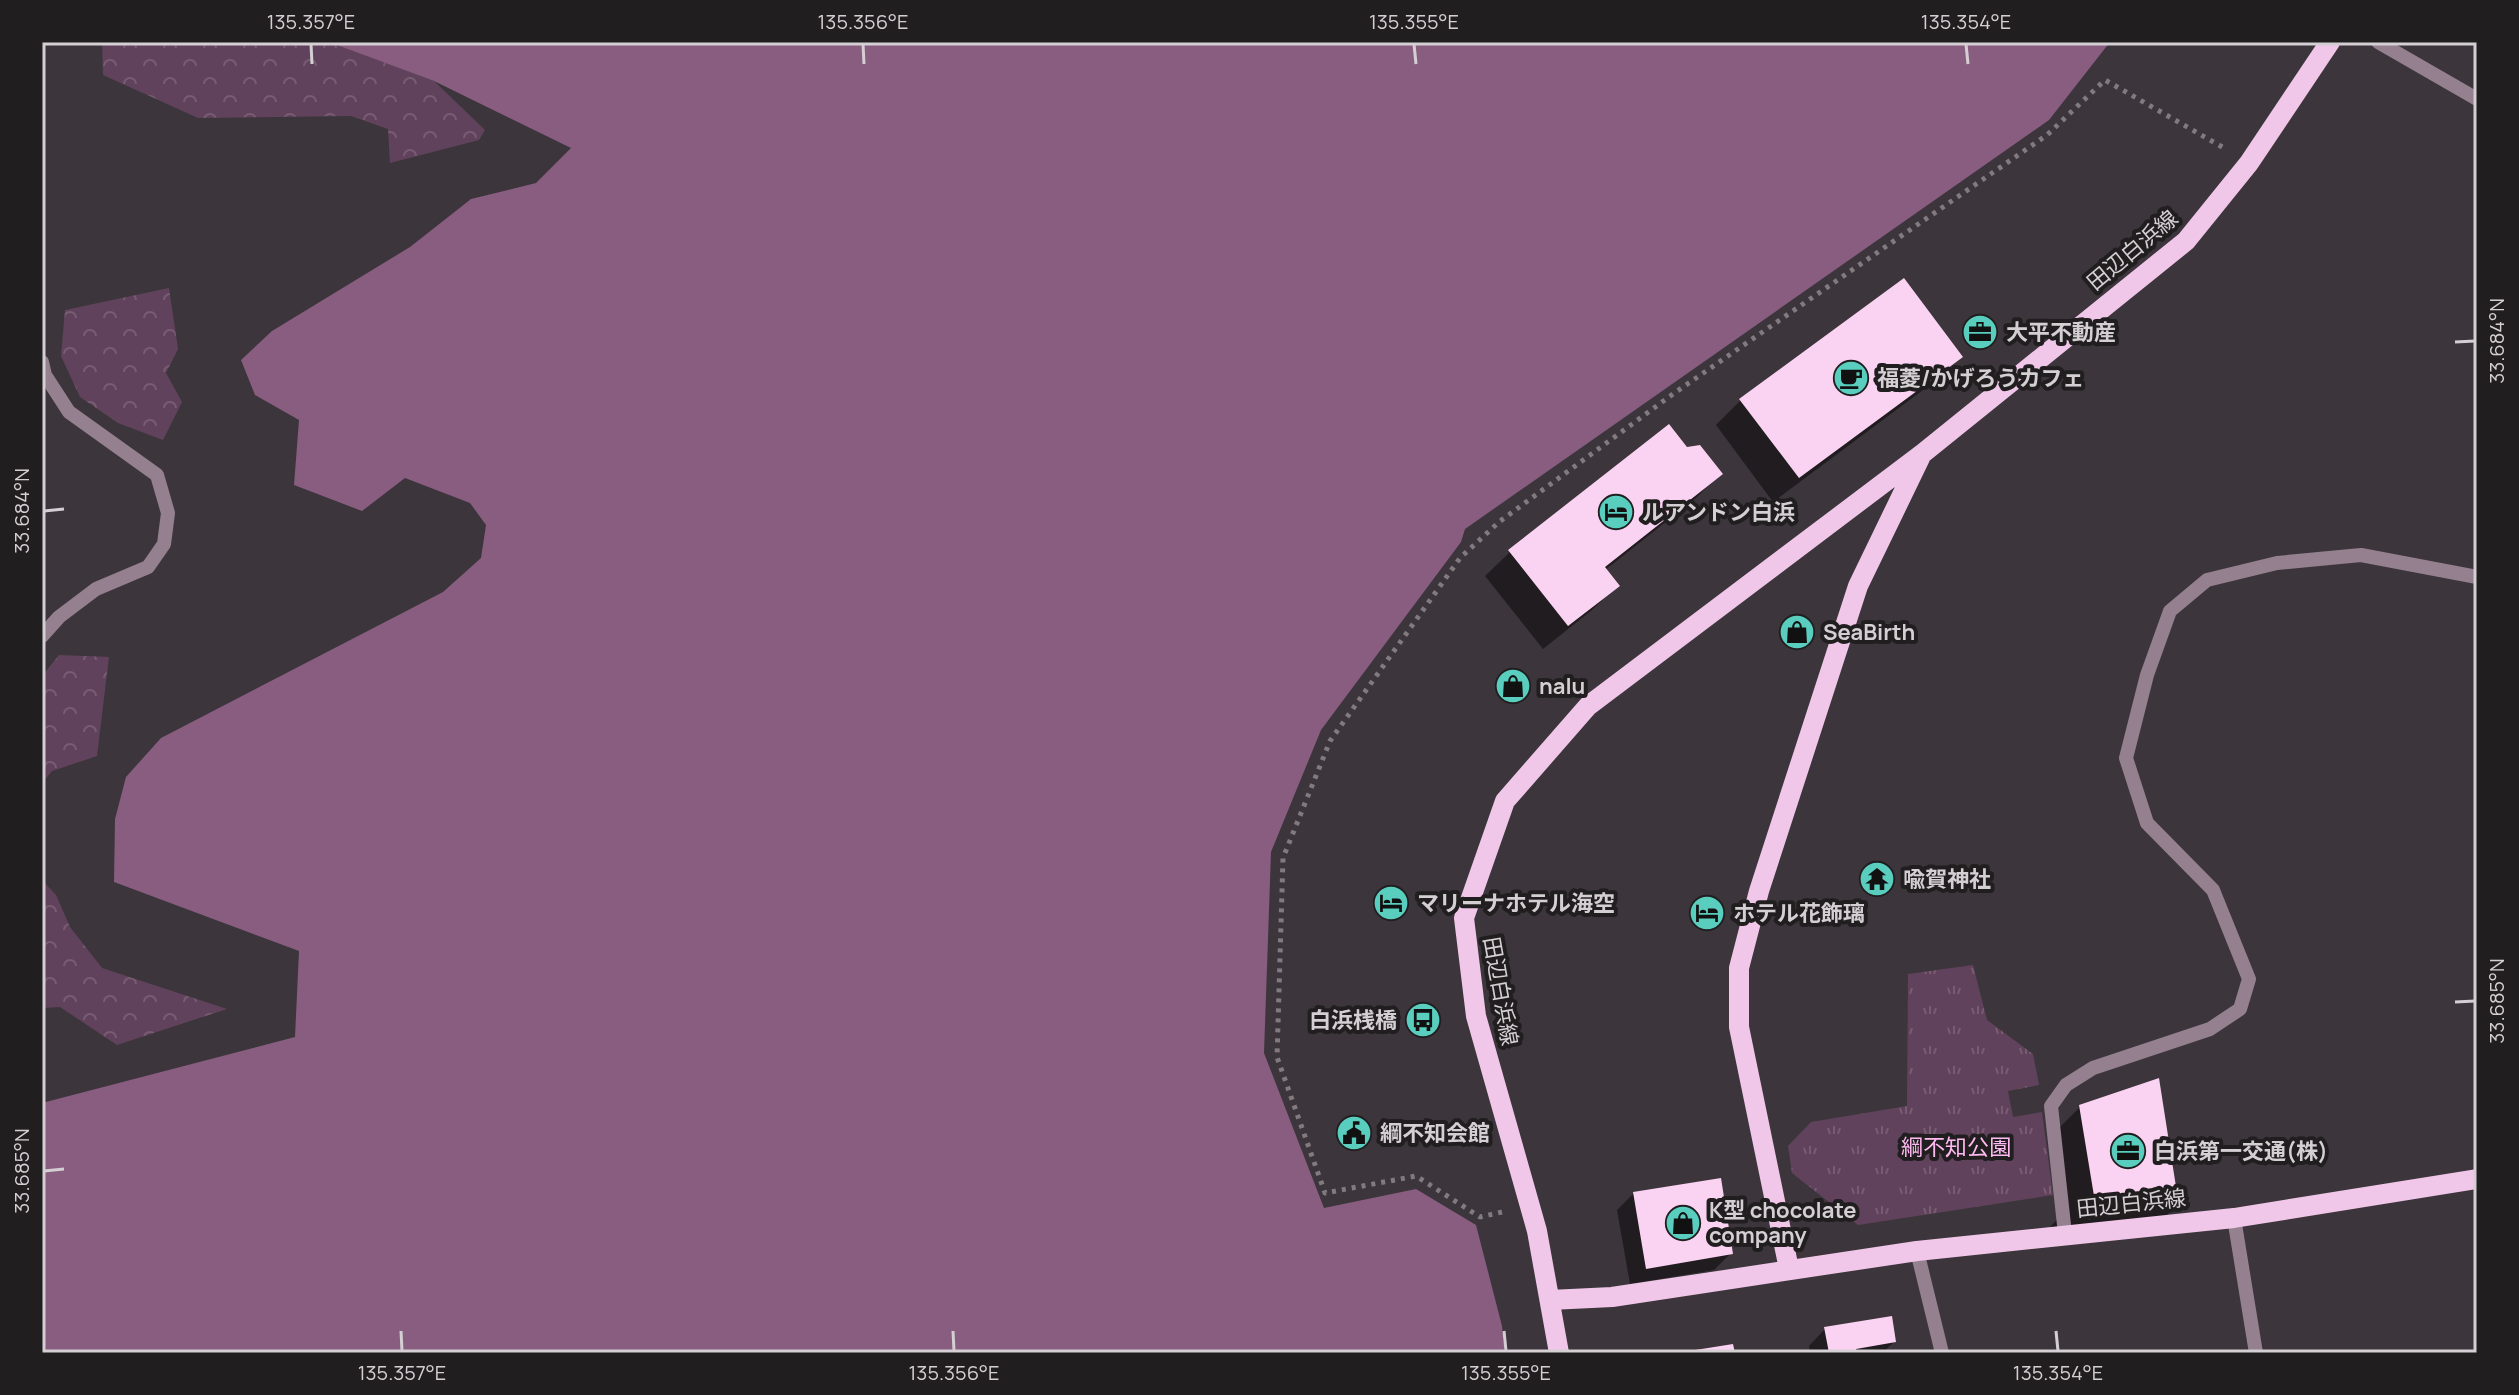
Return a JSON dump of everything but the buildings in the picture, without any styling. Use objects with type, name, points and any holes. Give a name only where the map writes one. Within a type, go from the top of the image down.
[{"type":"main road","name":"田辺白浜線","points":[[2330,42],[2249,163],[2186,241],[1922,454],[1588,706],[1505,801],[1464,918],[1476,1016],[1530,1206],[1550,1300],[1612,1297],[1917,1251],[2234,1218],[2477,1179]]},
{"type":"main road","name":"田辺白浜線","points":[[1789,1269],[1739,1027],[1739,968],[1759,891],[1858,586],[1922,454]]},
{"type":"main road","points":[[1550,1300],[1559,1353]]},
{"type":"street","points":[[2378,42],[2477,99]]},
{"type":"street","points":[[42,362],[45,375],[69,412],[157,475],[168,513],[164,544],[148,567],[96,589],[59,617],[42,636]]},
{"type":"street","points":[[2065,1234],[2051,1106],[2066,1085],[2093,1068],[2210,1029],[2240,1009],[2249,979],[2213,890],[2147,823],[2126,758],[2147,675],[2170,611],[2207,580],[2277,563],[2361,555],[2477,577]]},
{"type":"street","points":[[2234,1218],[2256,1353]]},
{"type":"street","points":[[1917,1251],[1942,1353]]},
{"type":"path","points":[[1530,1206],[1480,1217],[1416,1176],[1325,1193],[1277,1057],[1283,858],[1330,741],[1460,558],[1499,522],[1673,394],[2047,135],[2105,80],[2249,163]]},
{"type":"green space","points":[[102,42],[333,43],[434,81],[485,130],[479,140],[390,163],[388,129],[351,116],[198,118],[103,75]]},
{"type":"green space","points":[[169,288],[178,349],[166,373],[182,402],[163,440],[118,423],[80,397],[61,356],[65,310]]},
{"type":"green space","points":[[59,655],[109,657],[97,756],[52,771],[42,783],[42,676]]},
{"type":"green space","points":[[42,880],[56,895],[70,927],[102,968],[227,1009],[117,1045],[60,1007],[42,1008]]},
{"type":"green space","name":"綱不知公園","points":[[1973,965],[1987,1020],[2033,1054],[2039,1085],[2008,1091],[2013,1117],[2042,1112],[2053,1195],[1858,1225],[1792,1173],[1788,1146],[1811,1122],[1907,1106],[1908,974]]},
{"type":"shaded area","points":[[329,42],[2110,42],[2049,120],[1465,529],[1461,542],[1321,730],[1271,852],[1264,1053],[1324,1208],[1416,1189],[1476,1225],[1502,1326],[1505,1353],[42,1353],[42,1103],[295,1037],[299,951],[114,882],[115,819],[126,777],[161,738],[443,592],[481,558],[486,525],[470,503],[405,478],[362,511],[294,485],[299,420],[255,395],[241,360],[272,331],[410,247],[471,199],[536,183],[571,148],[434,81]]},
{"type":"place","name":"大平不動産","points":[[1980,332]]},
{"type":"place","name":"福菱/かげろうカフェ","points":[[1851,378]]},
{"type":"place","name":"ルアンドン白浜","points":[[1616,512]]},
{"type":"place","name":"SeaBirth","points":[[1797,632]]},
{"type":"place","name":"nalu","points":[[1513,686]]},
{"type":"place","name":"喩賀神社","points":[[1877,879]]},
{"type":"place","name":"マリーナホテル海空","points":[[1391,903]]},
{"type":"place","name":"ホテル花飾璃","points":[[1707,913]]},
{"type":"place","name":"白浜桟橋","points":[[1423,1020]]},
{"type":"place","name":"綱不知会館","points":[[1354,1133]]},
{"type":"place","name":"白浜第一交通(株)","points":[[2128,1151]]},
{"type":"place","name":"K型 chocolate company","points":[[1683,1223]]}]
